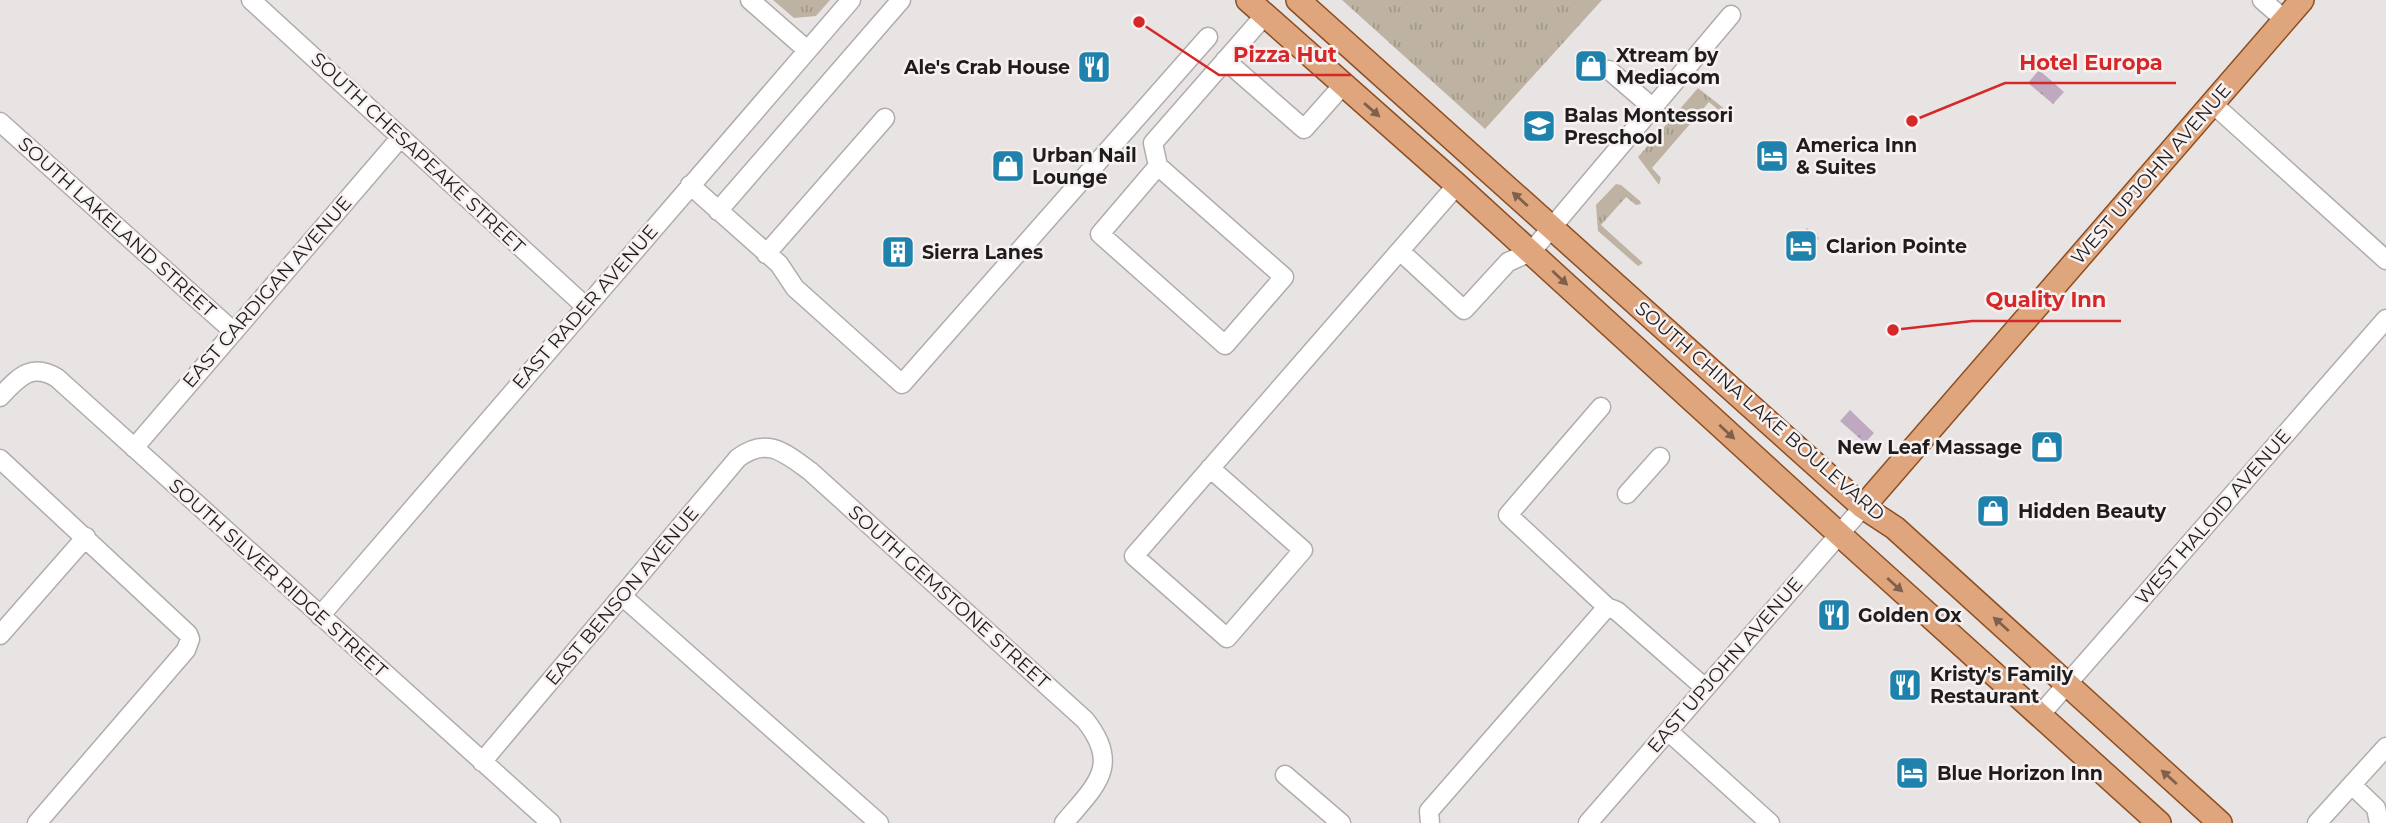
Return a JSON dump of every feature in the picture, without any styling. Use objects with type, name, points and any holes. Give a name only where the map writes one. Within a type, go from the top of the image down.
[{"type":"main road","name":"SOUTH CHINA LAKE BOULEVARD","points":[[1298,0],[1863,507],[1895,528],[2220,823]]},
{"type":"main road","name":"WEST UPJOHN AVENUE","points":[[1863,507],[2302,0]]},
{"type":"main road","name":"SOUTH CHINA LAKE BOULEVARD","points":[[1256,8],[1457,185],[2159,823]]},
{"type":"street","name":"SOUTH CHESAPEAKE STREET","points":[[251,0],[585,306]]},
{"type":"street","points":[[750,0],[807,50]]},
{"type":"street","name":"EAST RADER AVENUE","points":[[320,616],[851,0]]},
{"type":"street","points":[[718,211],[901,0]]},
{"type":"street","points":[[2262,0],[2285,20]]},
{"type":"street","points":[[1158,166],[1100,234],[1225,345],[1284,277],[1158,166],[1153,143],[1226,60],[1256,8]]},
{"type":"street","points":[[1400,251],[1465,310],[1508,262],[1531,252],[1731,15]]},
{"type":"street","points":[[690,186],[779,264],[795,288],[902,384],[1208,37]]},
{"type":"street","points":[[1226,60],[1304,129],[1343,85]]},
{"type":"street","points":[[1609,70],[1653,108]]},
{"type":"street","points":[[2213,104],[2386,261]]},
{"type":"street","points":[[766,254],[886,118]]},
{"type":"street","name":"SOUTH LAKELAND STREET","points":[[0,122],[234,332]]},
{"type":"street","name":"EAST CARDIGAN AVENUE","points":[[134,448],[401,137]]},
{"type":"street","points":[[1210,468],[1303,550],[1227,638],[1134,556],[1210,468],[1457,185]]},
{"type":"street","name":"WEST HALOID AVENUE","points":[[2040,715],[2386,319]]},
{"type":"street","name":"SOUTH SILVER RIDGE STREET","points":[[0,397],[14,382],[31,371],[45,370],[57,377],[551,823]]},
{"type":"street","points":[[1601,407],[1508,514],[1607,607],[1617,611],[1705,688]]},
{"type":"street","name":"EAST BENSON AVENUE","points":[[482,762],[738,458],[748,450],[772,447]]},
{"type":"street","name":"SOUTH GEMSTONE STREET","points":[[772,447],[784,452],[810,471],[1095,732],[1105,764],[1095,786],[1064,823]]},
{"type":"street","points":[[1627,494],[1660,457]]},
{"type":"street","points":[[0,459],[86,537],[188,634],[190,639],[186,650],[37,823]]},
{"type":"street","name":"EAST UPJOHN AVENUE","points":[[1588,823],[1863,507]]},
{"type":"street","points":[[0,635],[86,537]]},
{"type":"street","points":[[622,596],[878,823]]},
{"type":"street","points":[[1430,823],[1429,811],[1607,607]]},
{"type":"street","points":[[1668,731],[1770,823]]},
{"type":"street","points":[[2317,823],[2386,747]]},
{"type":"street","points":[[1285,775],[1341,823]]},
{"type":"street","points":[[2350,787],[2371,815],[2364,823]]},
{"type":"street","points":[[2350,787],[2376,808],[2379,823]]},
{"type":"green space","points":[[773,0],[830,0],[816,16],[794,18]]},
{"type":"green space","points":[[1342,0],[1602,0],[1485,129]]},
{"type":"green space","points":[[1698,88],[1726,110],[1722,113],[1709,102],[1652,168],[1661,178],[1659,185],[1638,157]]},
{"type":"green space","points":[[1616,184],[1621,185],[1641,204],[1636,205],[1626,197],[1601,225],[1643,263],[1638,266],[1598,231],[1596,205]]},
{"type":"water","points":[[2039,70],[2064,92],[2053,104],[2028,83]]},
{"type":"water","points":[[1807,228],[1819,238],[1803,257],[1790,246]]},
{"type":"water","points":[[1850,410],[1874,433],[1865,443],[1840,421]]},
{"type":"place","name":"Pizza Hut","points":[[1139,22]]},
{"type":"place","name":"Xtream by Mediacom","points":[[1591,66]]},
{"type":"place","name":"Ale's Crab House","points":[[1094,67]]},
{"type":"place","name":"Hotel Europa","points":[[1912,121]]},
{"type":"place","name":"Balas Montessori Preschool","points":[[1539,126]]},
{"type":"place","name":"America Inn & Suites","points":[[1772,156]]},
{"type":"place","name":"Urban Nail Lounge","points":[[1008,166]]},
{"type":"place","name":"Clarion Pointe","points":[[1801,246]]},
{"type":"place","name":"Sierra Lanes","points":[[898,252]]},
{"type":"place","name":"Quality Inn","points":[[1893,330]]},
{"type":"place","name":"New Leaf Massage","points":[[2047,447]]},
{"type":"place","name":"Hidden Beauty","points":[[1993,511]]},
{"type":"place","name":"Golden Ox","points":[[1834,615]]},
{"type":"place","name":"Kristy's Family Restaurant","points":[[1905,685]]},
{"type":"place","name":"Blue Horizon Inn","points":[[1912,773]]}]
